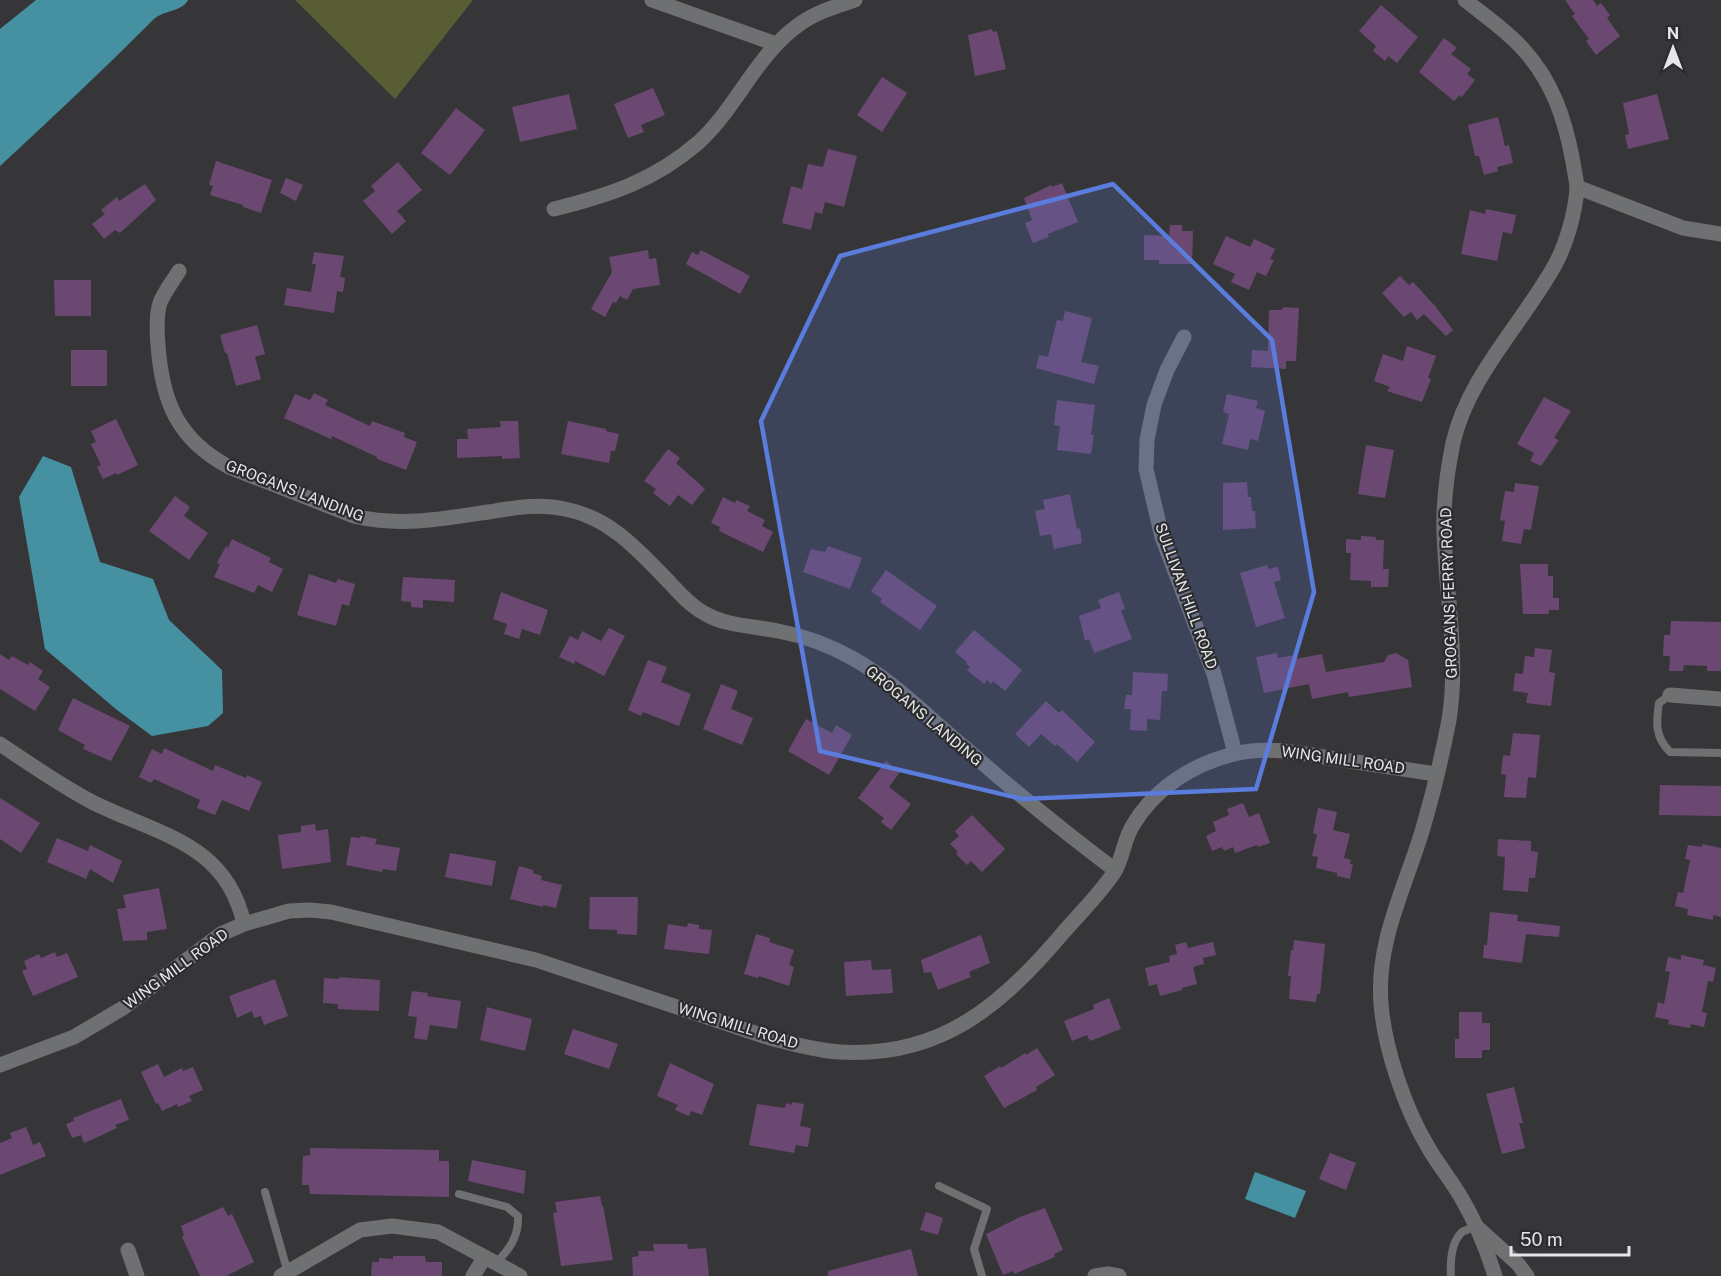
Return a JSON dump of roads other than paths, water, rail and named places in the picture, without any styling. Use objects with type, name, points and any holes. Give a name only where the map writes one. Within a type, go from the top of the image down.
[{"type":"street","points":[[652,0],[776,44]]},
{"type":"street","points":[[554,209],[604,196],[638,182],[670,164],[699,141],[722,118],[776,44],[797,26],[822,11],[855,0]]},
{"type":"street","name":"GROGANS FERRY ROAD","points":[[1465,0],[1506,33],[1538,68],[1555,98],[1566,127],[1577,187],[1569,226],[1557,261],[1473,390],[1454,440],[1446,484],[1444,530],[1453,658],[1453,686],[1449,720],[1424,827],[1387,936],[1381,969],[1381,1003],[1388,1047],[1408,1106],[1427,1146],[1477,1226],[1495,1276]]},
{"type":"street","points":[[1577,187],[1683,228],[1721,234]]},
{"type":"street","name":"GROGANS LANDING","points":[[179,271],[159,304],[157,334],[159,365],[166,395],[176,420],[193,442],[211,457],[229,467],[343,512],[375,521],[424,522],[533,505],[565,508],[593,518],[628,540],[688,602],[704,614],[723,621],[780,631],[808,639],[856,660],[909,700],[1041,814],[1115,870]]},
{"type":"street","name":"SULLIVAN HILL ROAD","points":[[1184,337],[1167,370],[1154,405],[1146,440],[1146,469],[1162,537],[1214,674],[1234,753]]},
{"type":"street","points":[[1670,695],[1721,699]]},
{"type":"street","points":[[0,744],[92,802],[205,856],[220,870],[232,888],[244,924]]},
{"type":"street","name":"WING MILL ROAD","points":[[0,1065],[74,1037],[123,1008],[221,934],[244,924],[289,911],[310,910],[332,912],[536,960],[792,1044],[838,1052],[872,1053],[908,1047],[944,1034],[973,1018],[1005,994],[1046,952],[1115,870],[1132,825],[1154,796],[1181,774],[1234,753],[1281,750],[1436,774]]},
{"type":"street","points":[[285,1274],[360,1230],[392,1226],[438,1232],[520,1276]]},
{"type":"street","name":"GROGANS FERRY ROAD","points":[[1477,1226],[1518,1264],[1527,1276]]},
{"type":"street","points":[[128,1250],[137,1276]]},
{"type":"street","points":[[473,1276],[490,1261]]},
{"type":"street","points":[[1095,1276],[1108,1274],[1119,1276]]},
{"type":"lane","points":[[1670,695],[1659,704],[1657,731],[1661,743],[1670,752],[1721,753]]},
{"type":"lane","points":[[939,1186],[987,1209],[974,1249],[982,1276]]},
{"type":"lane","points":[[265,1192],[285,1274]]},
{"type":"lane","points":[[459,1194],[507,1207],[518,1216],[519,1227],[510,1249],[490,1261]]},
{"type":"lane","points":[[1451,1276],[1450,1262],[1455,1243],[1462,1233],[1477,1226]]},
{"type":"water","points":[[36,0],[188,0],[181,7],[153,20],[0,166],[0,29]]},
{"type":"water","points":[[43,456],[71,467],[100,562],[153,579],[169,620],[222,670],[223,713],[208,726],[152,736],[117,710],[45,649],[19,497]]},
{"type":"water","points":[[1255,1172],[1306,1191],[1295,1218],[1245,1199]]}]
